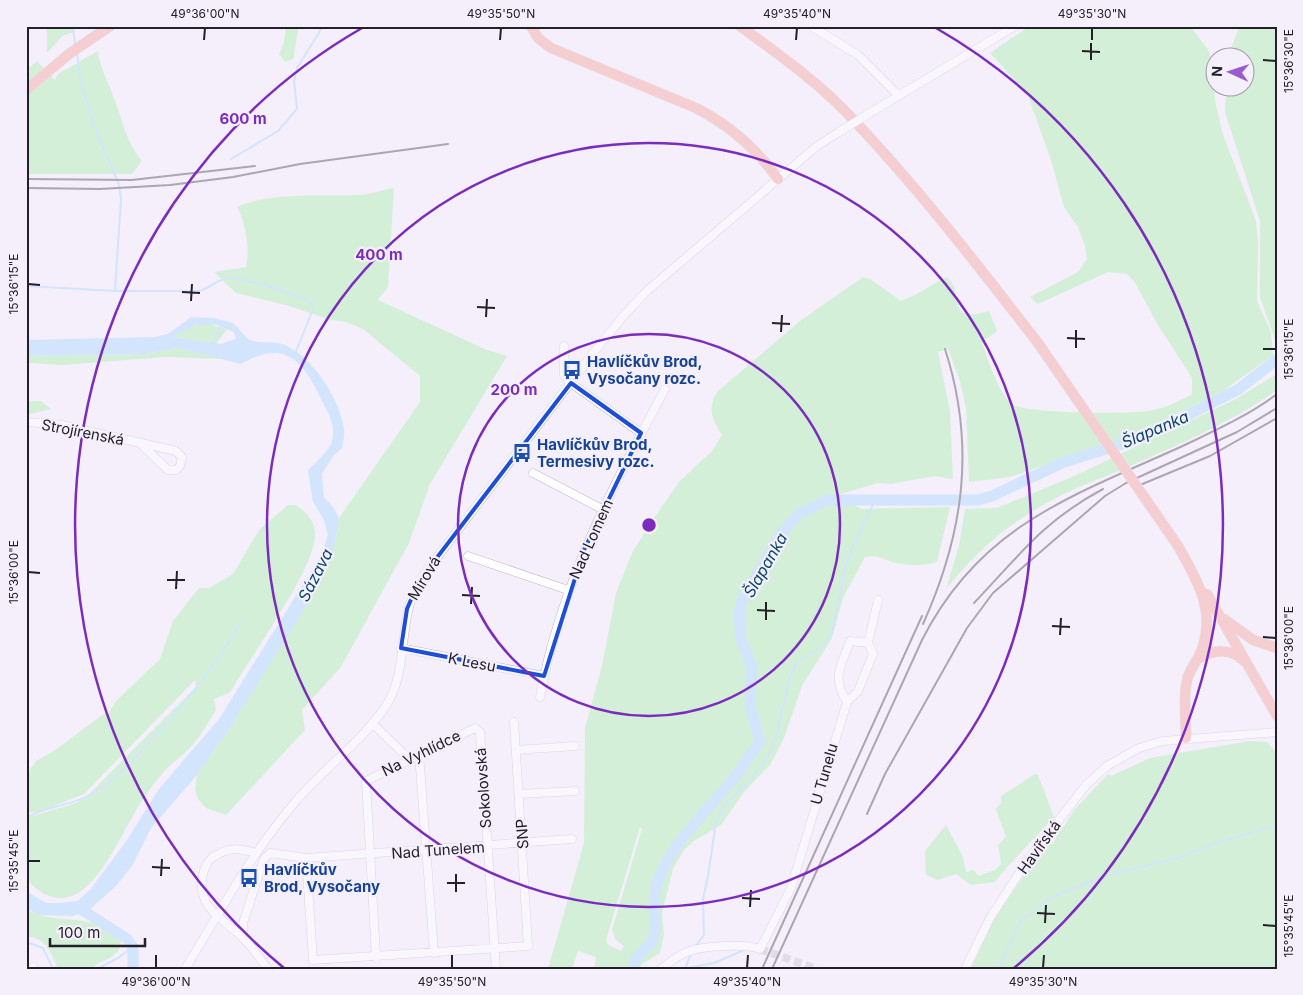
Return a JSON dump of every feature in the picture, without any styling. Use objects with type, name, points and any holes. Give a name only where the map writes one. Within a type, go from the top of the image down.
[{"type":"main road","points":[[26,90],[69,54],[110,26]]},
{"type":"main road","points":[[531,26],[538,38],[551,48],[696,108],[718,120],[750,145],[778,179]]},
{"type":"main road","points":[[740,26],[796,67],[845,111],[969,254],[1038,342],[1178,546],[1258,680],[1277,716]]},
{"type":"main road","points":[[1178,546],[1198,581],[1206,605],[1207,630],[1198,659],[1191,669],[1186,685],[1186,738]]},
{"type":"main road","points":[[1220,616],[1253,640],[1277,648]]},
{"type":"main road","points":[[1198,659],[1216,651],[1230,652],[1243,660],[1258,680]]},
{"type":"street","points":[[811,26],[858,55],[898,96]]},
{"type":"street","name":"Mírová","points":[[186,968],[256,853],[296,801],[372,723],[386,706],[393,692],[407,608],[421,578],[625,314],[648,290],[816,146],[1015,26]]},
{"type":"street","points":[[564,346],[564,375],[571,383],[641,434]]},
{"type":"street","name":"Nad Lomem","points":[[540,697],[568,590],[602,509],[665,389]]},
{"type":"street","name":"Strojírenská","points":[[26,422],[62,425],[140,443],[176,452],[182,458],[180,466],[176,470],[168,470],[140,443]]},
{"type":"street","points":[[533,473],[602,509]]},
{"type":"street","points":[[468,556],[568,590]]},
{"type":"street","name":"U Tunelu","points":[[661,969],[687,952],[751,945],[760,949],[791,888],[847,702],[858,690],[873,654],[868,643],[878,600]]},
{"type":"street","points":[[847,702],[838,688],[837,678],[850,641],[858,640],[868,643]]},
{"type":"street","name":"K Lesu","points":[[401,648],[544,676]]},
{"type":"street","name":"SNP","points":[[495,948],[528,946],[514,722]]},
{"type":"street","points":[[372,723],[409,758]]},
{"type":"street","name":"Na Vyhlídce","points":[[370,854],[366,781],[472,728],[477,729]]},
{"type":"street","name":"Sokolovská","points":[[477,729],[480,733],[496,969]]},
{"type":"street","name":"Havířská","points":[[965,969],[990,918],[1028,860],[1080,792],[1107,766],[1139,748],[1163,741],[1277,732]]},
{"type":"street","points":[[516,750],[575,746]]},
{"type":"street","points":[[419,754],[434,952]]},
{"type":"street","points":[[519,794],[575,790]]},
{"type":"street","name":"Nad Tunelem","points":[[243,938],[243,923],[264,859],[270,853],[274,852],[306,858],[487,847],[572,839]]},
{"type":"street","points":[[256,853],[240,848],[231,848],[210,860],[203,872],[201,890],[205,902],[217,916],[243,938],[268,969]]},
{"type":"street","points":[[370,854],[376,957]]},
{"type":"street","points":[[306,858],[313,960],[495,948]]},
{"type":"highlighted area","points":[[571,383],[641,433],[584,550],[544,676],[401,648],[407,609],[419,581]]},
{"type":"green space","points":[[47,26],[76,26],[74,32],[62,36],[47,53]]},
{"type":"green space","points":[[286,26],[299,26],[293,59],[285,62],[279,54],[284,42]]},
{"type":"green space","points":[[1030,26],[1190,26],[1207,48],[1206,98],[1215,98],[1222,132],[1256,221],[1258,242],[1257,301],[1271,332],[1273,355],[1223,391],[1136,434],[1010,477],[969,482],[966,409],[960,381],[948,349],[938,352],[950,411],[953,479],[935,476],[891,484],[878,483],[810,503],[821,508],[832,503],[849,501],[861,509],[950,507],[937,562],[912,565],[896,563],[877,557],[865,557],[843,598],[832,638],[802,686],[784,738],[770,765],[744,792],[721,825],[694,841],[684,850],[673,869],[662,913],[664,934],[660,953],[634,969],[594,969],[596,957],[578,951],[572,969],[548,969],[584,843],[585,728],[602,666],[616,593],[632,553],[652,521],[679,482],[712,451],[722,435],[712,414],[712,404],[717,392],[800,321],[863,277],[870,279],[901,301],[946,277],[955,289],[960,310],[966,314],[989,311],[997,331],[982,342],[998,384],[1012,404],[1036,410],[1100,413],[1138,412],[1166,406],[1192,394],[1192,378],[1158,325],[1134,281],[1127,274],[1108,272],[1038,304],[1030,297],[1078,272],[1087,259],[1085,246],[1078,227],[1064,207],[1051,160],[1027,93],[990,53]],"holes":[[[640,827],[642,829],[612,930],[615,939],[624,946],[621,951],[608,945],[606,940]]]},
{"type":"green space","points":[[1240,26],[1277,26],[1275,340],[1260,297],[1260,221],[1225,112],[1226,98],[1256,98],[1256,48],[1231,48]]},
{"type":"green space","points":[[98,51],[102,69],[125,131],[132,147],[142,161],[132,174],[26,174],[26,70],[37,61],[55,80],[58,74]]},
{"type":"green space","points":[[394,188],[388,287],[378,300],[487,350],[507,356],[430,484],[409,543],[341,667],[302,710],[305,730],[226,815],[206,808],[198,799],[195,790],[197,775],[230,728],[279,647],[335,542],[339,518],[420,402],[420,376],[363,329],[346,322],[331,320],[286,305],[236,293],[214,272],[246,267],[248,253],[246,237],[243,221],[237,207],[252,202],[282,197],[360,195]]},
{"type":"green space","points":[[197,325],[212,325],[227,329],[216,344],[172,337]]},
{"type":"green space","points":[[178,348],[224,359],[166,357],[63,365],[26,363],[26,356],[146,354]]},
{"type":"green space","points":[[1277,374],[1277,390],[1240,414],[1179,444],[1064,494],[1020,519],[986,546],[946,589],[959,546],[965,509],[997,508],[1072,477],[1236,399]]},
{"type":"green space","points":[[26,401],[41,401],[51,409],[26,415]]},
{"type":"green space","points":[[288,505],[296,505],[311,520],[315,532],[313,547],[306,566],[282,610],[233,688],[229,693],[214,699],[216,710],[201,735],[190,748],[168,767],[152,786],[139,805],[118,844],[89,884],[81,891],[65,898],[52,897],[41,892],[26,878],[26,818],[76,803],[88,795],[196,687],[195,680],[84,794],[41,811],[26,813],[26,777],[30,769],[36,761],[54,751],[102,715],[109,712],[116,701],[160,659],[173,621],[199,588],[209,588],[233,574],[259,530]]},
{"type":"green space","points":[[1250,741],[1267,742],[1277,753],[1277,969],[971,969],[993,921],[1046,843],[1053,844],[1059,830],[1062,829],[1074,810],[1108,774],[1111,776],[1150,758]]},
{"type":"green space","points":[[1035,774],[1038,775],[1054,817],[995,882],[971,885],[956,874],[938,880],[926,875],[925,851],[946,825],[963,857],[966,872],[974,870],[978,876],[995,870],[1001,864],[998,845],[1006,837],[996,809],[1001,803],[1001,796]]},
{"type":"green space","points":[[26,909],[47,917],[93,924],[121,942],[121,946],[114,955],[92,969],[58,969],[50,952],[43,943],[33,937],[26,937]]},
{"type":"water","name":"Sázava","points":[[191,317],[213,318],[233,323],[248,339],[282,344],[293,349],[313,367],[337,404],[344,429],[342,448],[333,456],[322,474],[324,497],[333,507],[339,518],[335,542],[330,561],[314,594],[230,728],[197,775],[151,828],[133,864],[117,885],[88,911],[73,916],[38,915],[26,908],[26,891],[46,903],[60,903],[77,901],[90,890],[127,840],[159,789],[219,719],[322,554],[328,535],[324,520],[313,502],[308,471],[331,445],[333,430],[331,420],[308,375],[291,358],[281,354],[270,353],[257,356],[241,364],[178,348],[146,354],[26,356],[26,340],[155,337],[168,334]],"holes":[[[197,325],[217,325],[234,332],[236,339],[221,344],[172,337]]]},
{"type":"waterway","points":[[73,26],[75,46]]},
{"type":"waterway","points":[[231,159],[278,131],[297,109],[294,81],[297,68],[323,26]]},
{"type":"waterway","points":[[77,53],[80,80],[93,123],[119,185],[121,199],[115,290]]},
{"type":"waterway","points":[[26,286],[115,291],[199,291],[224,279],[255,282],[312,302],[313,309],[295,354]]},
{"type":"waterway","points":[[212,345],[222,324]]},
{"type":"waterway","name":"Šlapanka","points":[[636,969],[634,963],[636,959],[650,945],[654,937],[656,887],[665,865],[694,824],[728,786],[760,742],[750,706],[752,667],[741,640],[739,611],[743,599],[779,536],[799,514],[828,500],[978,500],[992,496],[1064,462],[1132,441],[1178,420],[1239,389],[1277,359]]},
{"type":"waterway","points":[[694,948],[704,935],[703,899],[716,822],[727,802],[747,784],[769,755],[777,733],[790,677],[797,662],[822,647],[833,631],[846,563],[875,500]]},
{"type":"waterway","points":[[26,818],[43,810],[86,797],[118,775],[189,697],[211,668],[241,621]]},
{"type":"waterway","points":[[998,969],[1020,922],[1052,897],[1105,876],[1177,858],[1220,842],[1277,825]]},
{"type":"waterway","name":"Šlapanka","points":[[81,909],[127,939],[133,947],[133,969]]},
{"type":"waterway","points":[[26,942],[43,948],[53,969]]},
{"type":"waterway","points":[[97,969],[118,958],[133,947]]},
{"type":"waterway","points":[[682,969],[714,963],[742,951]]},
{"type":"waterway","points":[[686,966],[691,954]]},
{"type":"tunnel","points":[[760,949],[817,969]]},
{"type":"railway","points":[[26,188],[100,189],[170,185],[233,177],[300,164],[448,144]]},
{"type":"railway","points":[[26,179],[132,180],[255,166]]},
{"type":"railway","points":[[923,624],[948,556],[961,488],[960,420],[955,385],[945,349]]},
{"type":"railway","points":[[772,969],[922,640],[946,600],[973,567],[1003,540],[1035,517],[1107,480],[1222,427],[1255,409],[1277,394]]},
{"type":"railway","points":[[867,814],[885,774],[967,628],[993,593],[1105,496],[1126,483],[1237,432],[1277,408]]},
{"type":"railway","points":[[1140,485],[1210,456],[1277,418]]},
{"type":"railway","points":[[974,603],[1033,540],[1064,514],[1103,489]]},
{"type":"railway","points":[[762,969],[922,616]]},
{"type":"place","name":"Havlíčkův Brod, Vysočany rozc.","points":[[572,370]]},
{"type":"place","name":"Havlíčkův Brod, Termesivy rozc.","points":[[522,453]]},
{"type":"place","name":"Havlíčkův Brod, Vysočany","points":[[249,878]]}]
